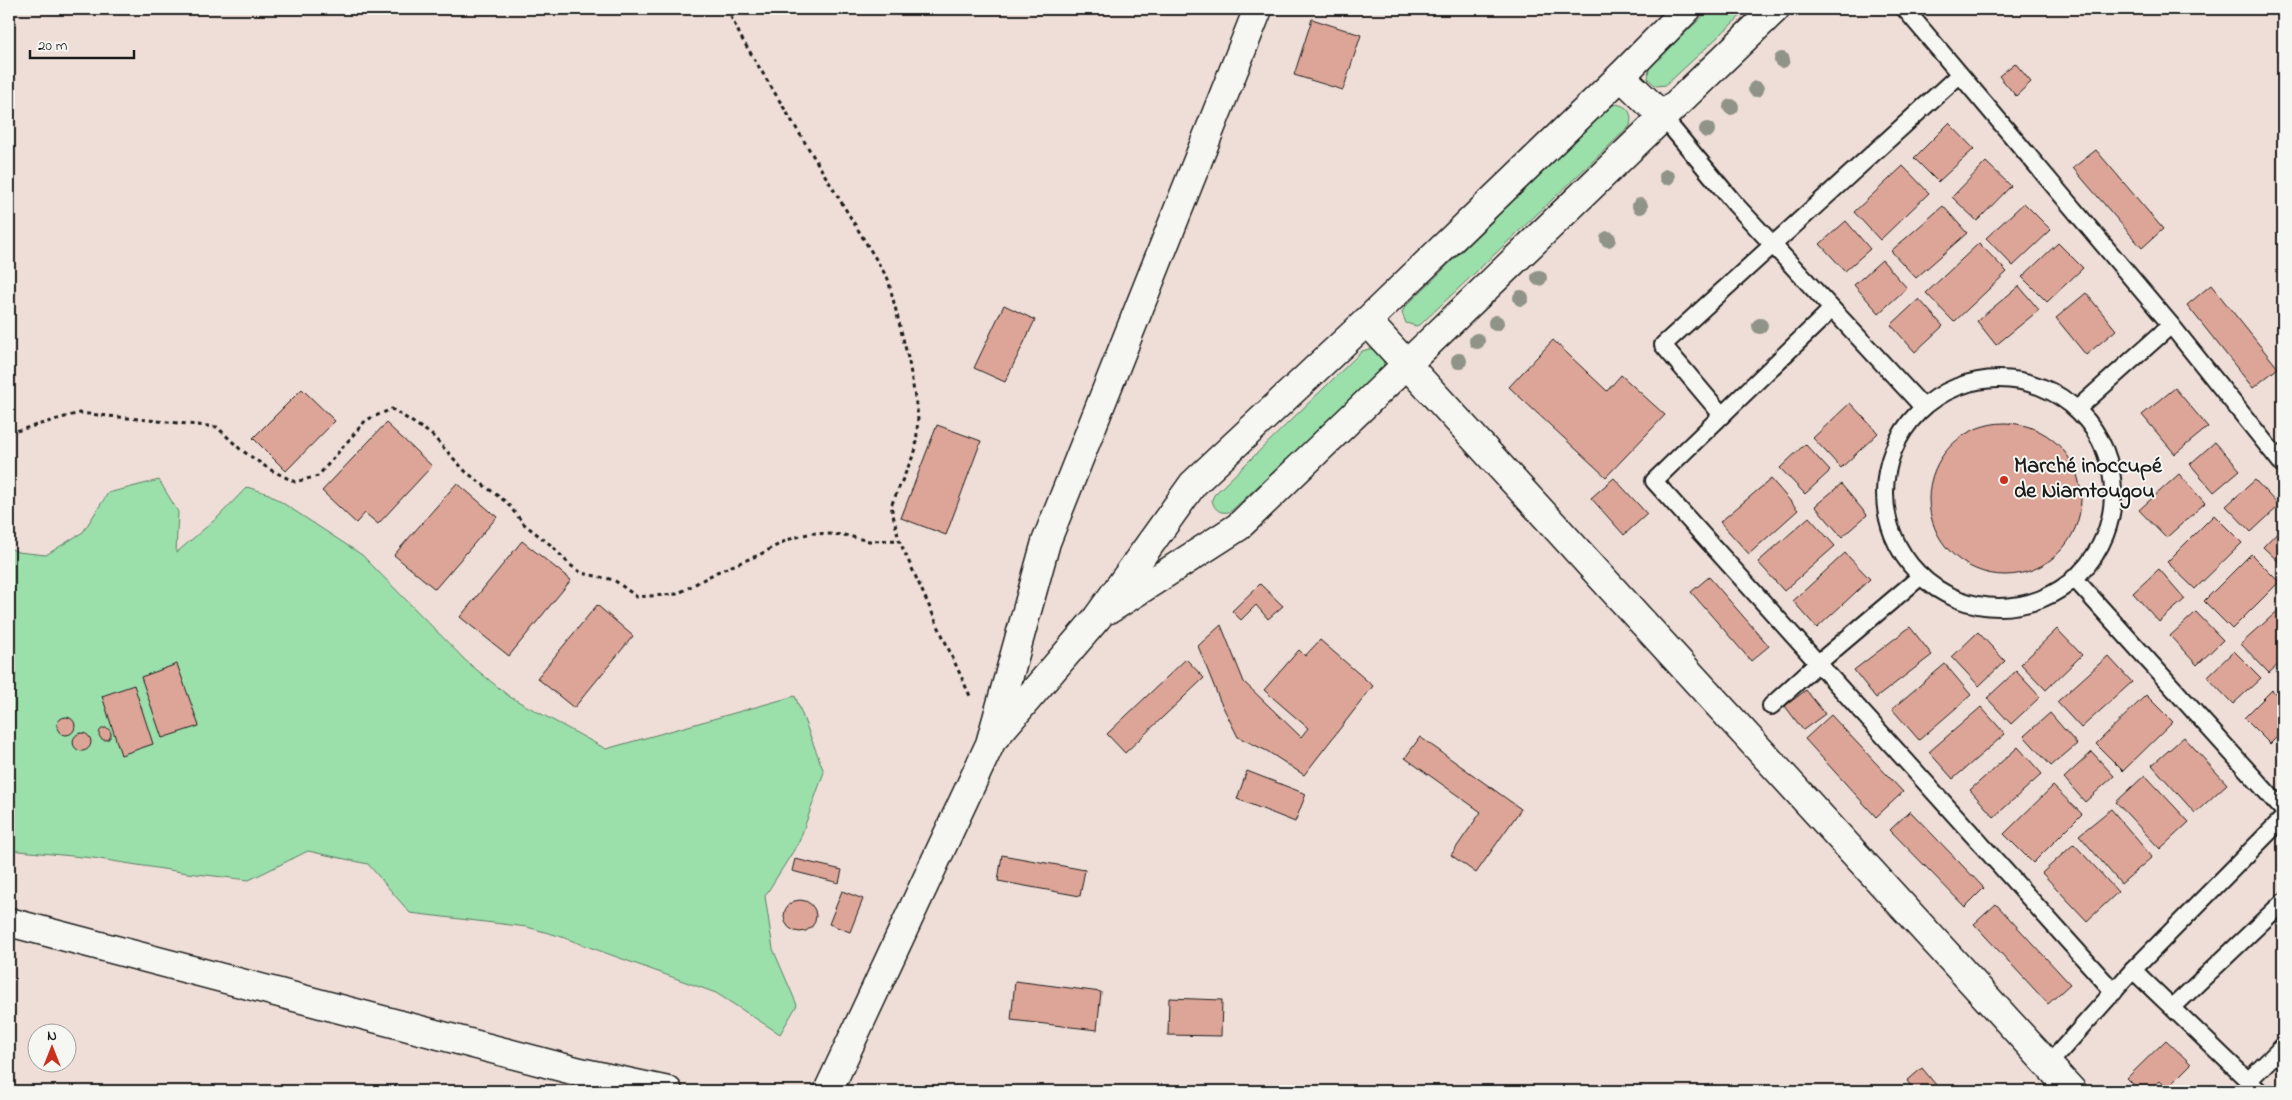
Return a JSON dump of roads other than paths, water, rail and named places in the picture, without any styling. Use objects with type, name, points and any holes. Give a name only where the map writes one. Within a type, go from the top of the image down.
[{"type":"street","points":[[828,1091],[990,744],[1046,542],[1258,9]]},
{"type":"street","points":[[990,744],[1096,618],[1193,484],[1368,321],[1621,76],[1687,9]]},
{"type":"street","points":[[1096,618],[1238,527],[1775,9]]},
{"type":"street","points":[[1621,76],[1662,116]]},
{"type":"street","points":[[1368,321],[2047,1066],[2072,1091]]},
{"type":"street","points":[[9,922],[571,1070],[668,1091]]},
{"type":"lane","points":[[1905,9],[2171,325],[2283,465]]},
{"type":"lane","points":[[1722,415],[1663,345],[1960,74]]},
{"type":"lane","points":[[1662,116],[1735,204],[1923,407]]},
{"type":"lane","points":[[1832,309],[1654,481],[2114,992]]},
{"type":"lane","points":[[2077,409],[2171,325]]},
{"type":"lane","points":[[1988,379],[2012,379],[2036,385],[2057,395],[2077,409],[2092,427],[2104,448],[2111,470],[2113,494],[2110,518],[2103,540],[2090,561],[2074,578],[2054,592],[2032,601],[2009,606],[1985,606],[1962,601],[1940,590],[1921,576],[1905,558],[1894,538],[1886,515],[1884,491],[1887,468],[1895,445],[1906,425],[1923,407],[1942,393],[1965,384],[1988,379]]},
{"type":"lane","points":[[1770,706],[1921,576]]},
{"type":"lane","points":[[2074,578],[2283,810]]},
{"type":"lane","points":[[2047,1066],[2133,970],[2283,818]]},
{"type":"lane","points":[[2174,1006],[2283,902]]},
{"type":"lane","points":[[2133,970],[2174,1006],[2253,1086],[2283,1046]]},
{"type":"place","name":"Marché inoccupé de Niamtougou","points":[[2004,480]]}]
